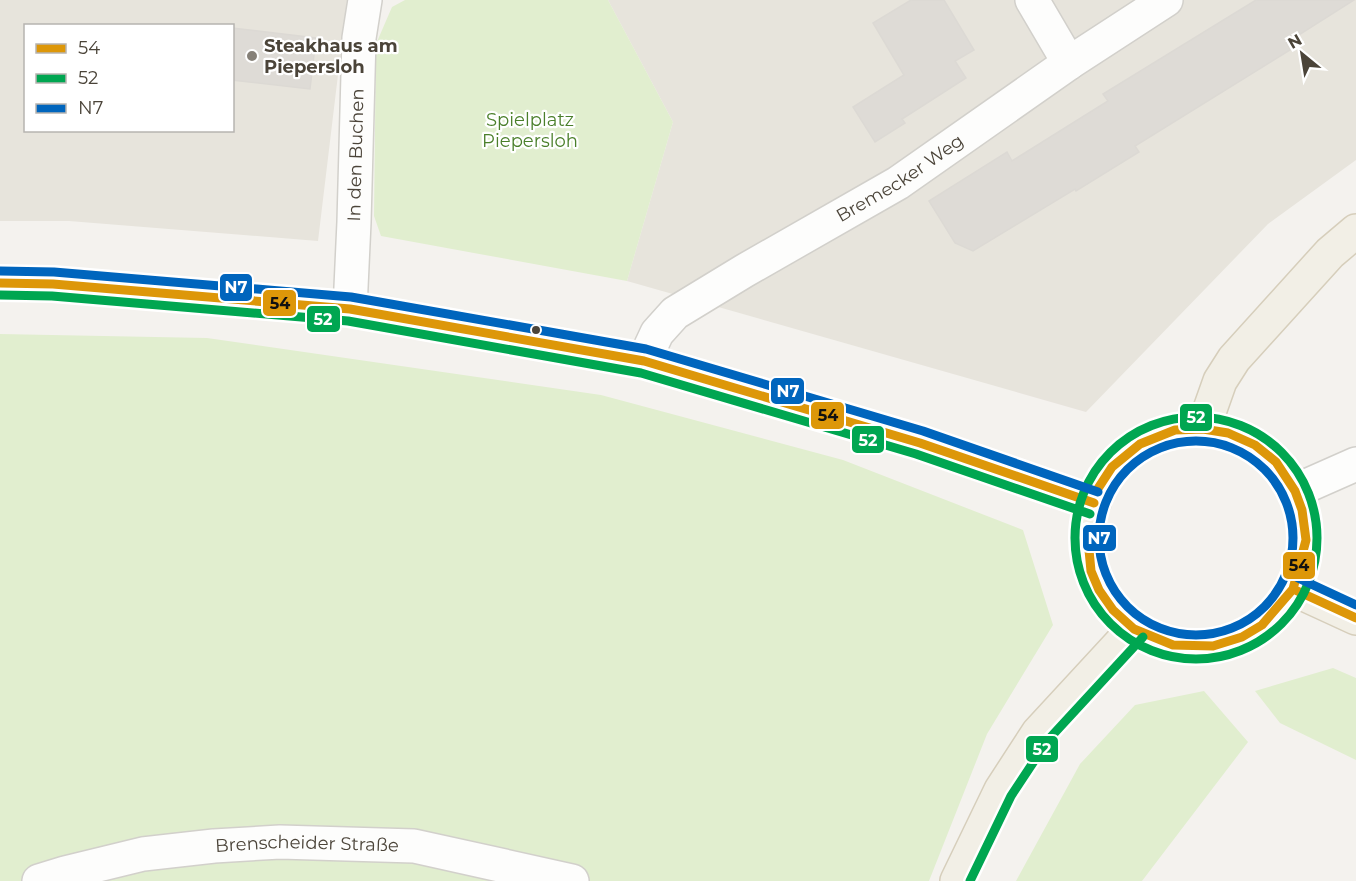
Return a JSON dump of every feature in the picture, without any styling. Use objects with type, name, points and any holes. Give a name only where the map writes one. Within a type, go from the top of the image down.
[{"type":"main road","points":[[1203,429],[1221,381],[1234,359],[1329,253],[1356,231]]},
{"type":"main road","points":[[0,283],[53,284],[350,309],[644,361],[920,443],[1094,503]]},
{"type":"main road","points":[[1203,429],[1228,433],[1255,446],[1276,462],[1295,491],[1302,510],[1306,540],[1293,589],[1262,625],[1242,637],[1213,646],[1173,645],[1134,629],[1113,610],[1099,590],[1091,571],[1087,528],[1094,503],[1098,490],[1112,467],[1140,444],[1175,430],[1203,429]]},
{"type":"main road","points":[[1293,589],[1356,618]]},
{"type":"main road","points":[[957,881],[1001,790],[1038,733],[1134,629]]},
{"type":"street","name":"In den Buchen","points":[[350,309],[359,38],[365,0]]},
{"type":"street","points":[[1032,0],[1069,63]]},
{"type":"street","name":"Bremecker Weg","points":[[644,361],[657,333],[675,313],[744,270],[898,183],[1069,63],[1166,0]]},
{"type":"street","points":[[1295,491],[1350,468]]},
{"type":"street","name":"Brenscheider Straße","points":[[39,881],[143,854],[280,842],[414,846],[572,881]]},
{"type":"shaded area","points":[[0,0],[347,0],[318,241],[69,221],[0,221]]},
{"type":"shaded area","points":[[608,0],[1356,0],[1356,160],[1268,224],[1086,412],[627,281],[673,122]]},
{"type":"green space","name":"Spielplatz Piepersloh","points":[[405,0],[608,0],[673,122],[627,281],[381,236],[374,216],[376,44],[392,7]]},
{"type":"green space","points":[[0,334],[207,338],[601,395],[843,460],[1023,530],[1053,625],[987,734],[929,881],[0,881]]},
{"type":"green space","points":[[1333,668],[1356,678],[1356,760],[1280,723],[1255,691]]},
{"type":"green space","points":[[1204,691],[1248,742],[1142,881],[1016,881],[1080,764],[1135,705]]},
{"type":"building","points":[[911,0],[944,0],[974,50],[955,61],[966,78],[902,119],[905,123],[875,142],[853,107],[904,75],[873,23]]},
{"type":"building","points":[[1256,0],[1354,0],[1286,43],[1290,50],[1135,146],[1139,152],[1076,191],[1075,189],[973,251],[955,243],[929,201],[1007,152],[1012,161],[1108,101],[1103,94]]},
{"type":"building","points":[[234,28],[316,38],[310,89],[234,80]]},
{"type":"transit line","name":"N7","points":[[0,271],[54,272],[351,297],[646,349],[923,431],[1098,492]]},
{"type":"transit line","name":"54","points":[[0,283],[53,284],[350,309],[644,361],[920,443],[1094,503]]},
{"type":"transit line","name":"52","points":[[0,295],[52,296],[348,321],[641,373],[916,454],[1090,514]]},
{"type":"transit line","name":"52","points":[[1196,417],[1231,422],[1253,431],[1273,445],[1289,461],[1303,481],[1312,503],[1317,538],[1312,573],[1303,595],[1289,615],[1273,631],[1253,645],[1231,654],[1196,659],[1161,654],[1139,645],[1119,631],[1103,615],[1089,595],[1080,573],[1075,538],[1080,503],[1089,481],[1103,461],[1119,445],[1139,431],[1161,422],[1196,417]]},
{"type":"transit line","name":"54","points":[[1087,529],[1091,571],[1099,590],[1113,610],[1134,629],[1173,645],[1213,646],[1242,637],[1262,625],[1293,589],[1306,540],[1302,510],[1295,491],[1276,462],[1255,445],[1228,433],[1203,429],[1175,430],[1140,444],[1112,467],[1097,490]]},
{"type":"transit line","name":"N7","points":[[1196,441],[1215,443],[1242,453],[1257,463],[1271,477],[1285,501],[1291,519],[1293,538],[1291,557],[1281,584],[1271,599],[1257,613],[1233,627],[1215,633],[1196,635],[1177,633],[1150,623],[1135,613],[1121,599],[1107,575],[1101,557],[1099,538],[1101,519],[1111,492],[1121,477],[1135,463],[1159,449],[1177,443],[1196,441]]},
{"type":"transit line","name":"N7","points":[[1298,578],[1356,605]]},
{"type":"transit line","name":"54","points":[[1293,589],[1356,618]]},
{"type":"transit line","name":"52","points":[[970,881],[1011,796],[1048,740],[1143,637]]},
{"type":"place","name":"Steakhaus am Piepersloh","points":[[252,56]]}]
